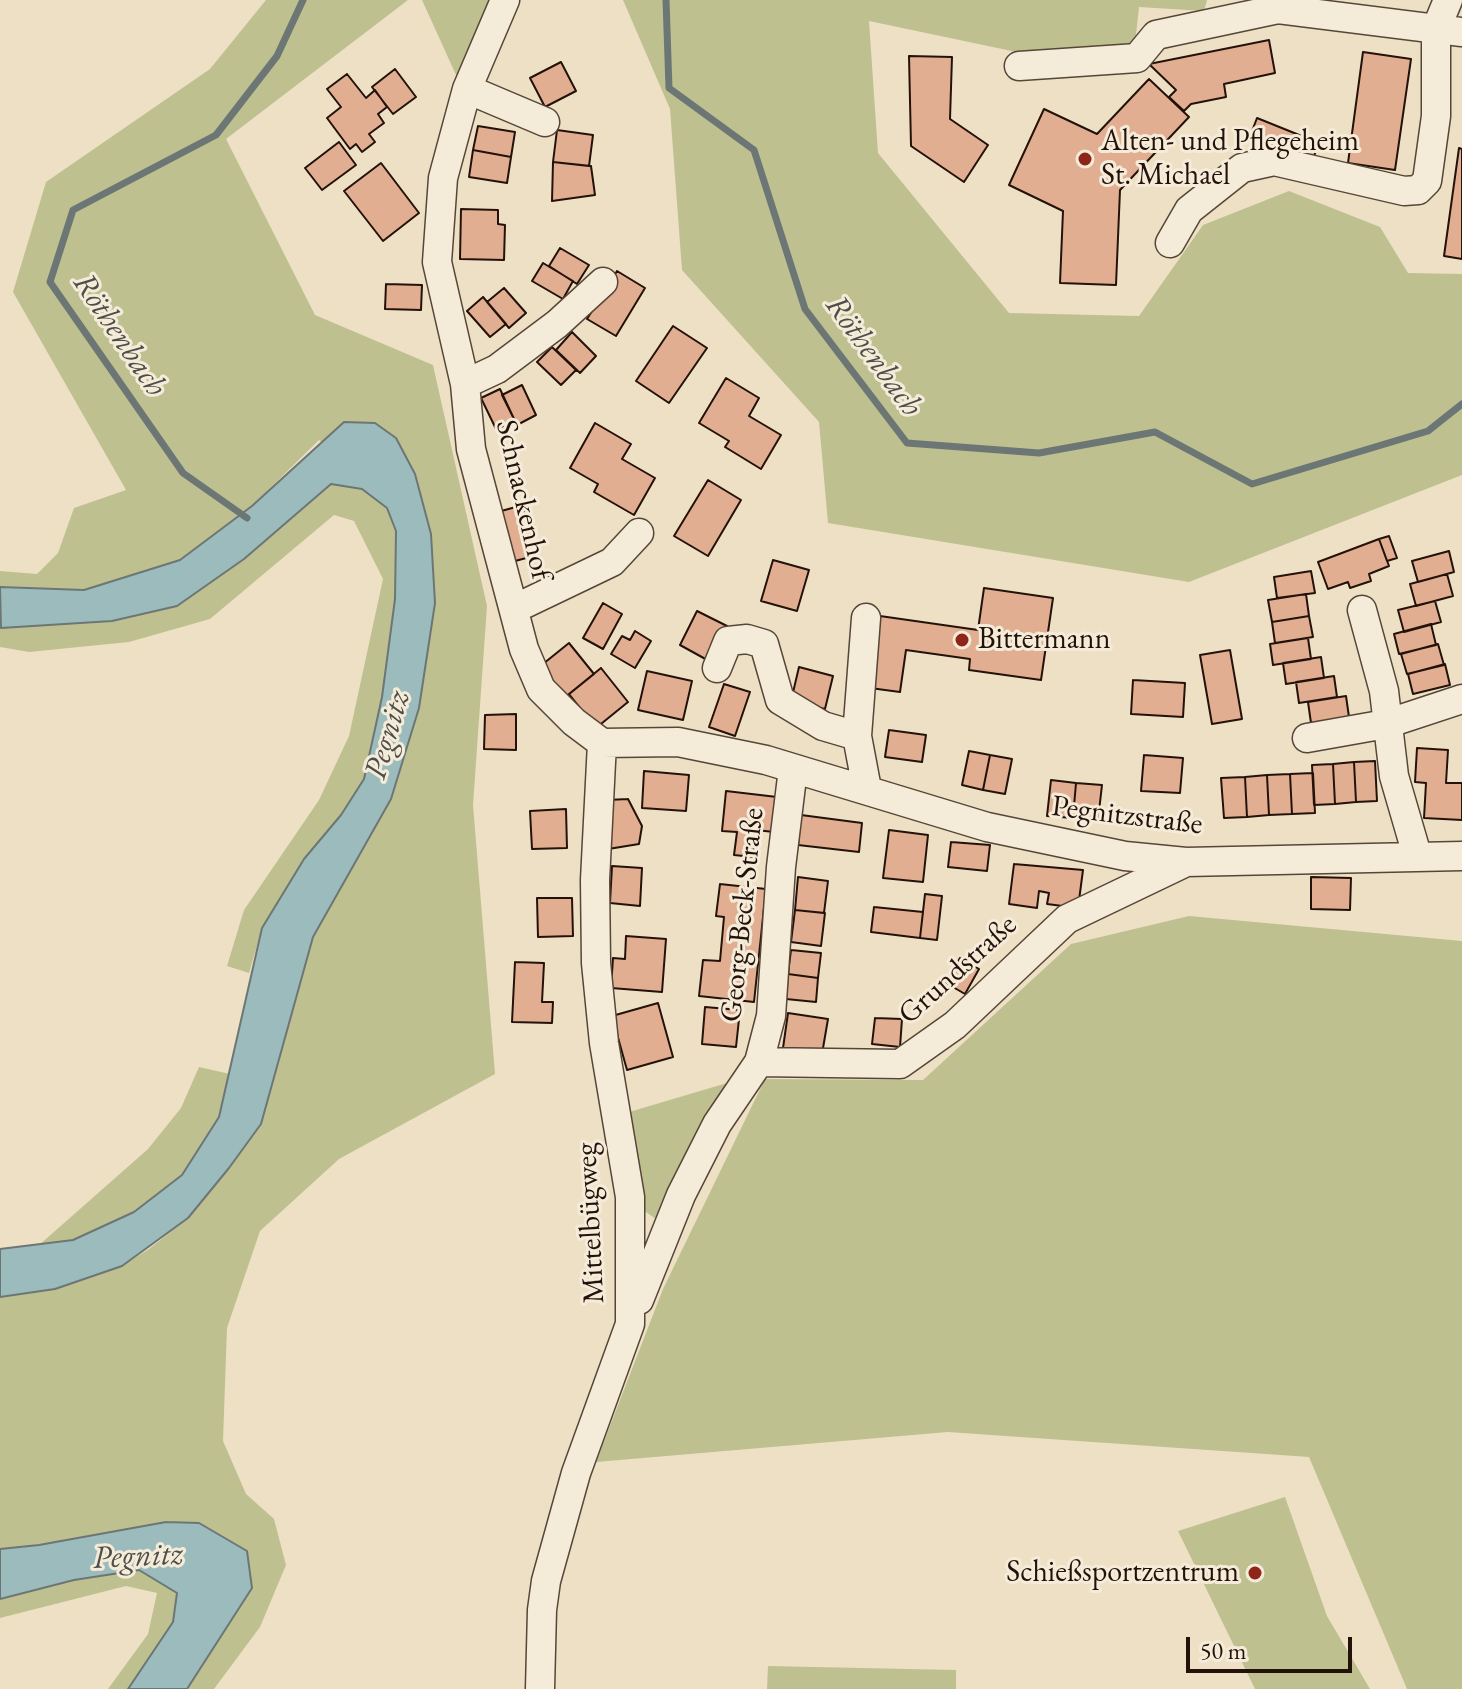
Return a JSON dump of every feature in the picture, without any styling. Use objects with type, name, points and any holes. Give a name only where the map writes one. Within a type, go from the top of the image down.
[{"type":"street","points":[[1170,243],[1189,210],[1242,168],[1274,161],[1404,191],[1418,190],[1427,181],[1449,30],[1448,0]]},
{"type":"street","name":"Schnackenhof","points":[[505,2],[467,89],[443,178],[437,262],[465,384],[471,449],[524,649],[541,689],[574,722],[602,743]]},
{"type":"street","points":[[1019,66],[1137,58],[1156,35],[1278,9],[1449,30]]},
{"type":"street","points":[[467,89],[545,122]]},
{"type":"street","points":[[465,384],[497,369],[557,324],[603,282]]},
{"type":"street","points":[[514,609],[612,562],[639,533]]},
{"type":"street","points":[[1362,610],[1384,691],[1394,776],[1417,855]]},
{"type":"street","points":[[866,618],[857,736],[867,789]]},
{"type":"street","points":[[717,668],[728,641],[747,639],[764,644],[780,700],[823,726],[857,736]]},
{"type":"street","points":[[1307,738],[1386,724],[1462,699]]},
{"type":"street","points":[[602,743],[678,742],[793,769]]},
{"type":"street","name":"Mittelbügweg","points":[[540,1689],[546,1581],[576,1473],[630,1324],[630,1197],[604,1043],[596,963],[602,743]]},
{"type":"street","name":"Pegnitzstraße","points":[[793,769],[987,827],[1125,856],[1186,862],[1462,856]]},
{"type":"street","name":"Georg-Beck-Straße","points":[[630,1324],[681,1195],[717,1124],[759,1062],[771,1016],[781,867],[793,769]]},
{"type":"street","name":"Grundstraße","points":[[759,1062],[900,1064],[955,1025],[1067,919],[1186,862]]},
{"type":"green space","points":[[266,0],[408,0],[226,139],[315,315],[433,365],[487,606],[473,805],[495,1074],[339,1159],[260,1231],[227,1328],[223,1441],[246,1494],[274,1519],[286,1565],[260,1627],[214,1689],[187,1689],[251,1588],[247,1551],[199,1523],[166,1522],[0,1549],[0,1297],[55,1289],[122,1266],[149,1249],[188,1218],[261,1124],[313,937],[391,799],[431,534],[319,440],[252,506],[180,560],[84,590],[0,587],[0,571],[37,574],[58,553],[74,508],[126,490],[13,292],[46,182],[210,69]]},
{"type":"green space","points":[[422,0],[521,0],[461,86]]},
{"type":"green space","points":[[623,0],[1207,0],[1204,11],[1139,7],[1135,44],[1026,54],[869,21],[878,153],[1009,313],[1139,316],[1203,225],[1289,191],[1380,227],[1408,273],[1462,274],[1462,475],[1189,582],[828,523],[819,422],[682,270],[670,109]]},
{"type":"green space","points":[[330,484],[362,488],[387,508],[396,531],[395,599],[382,697],[364,779],[341,815],[304,859],[262,928],[249,973],[227,966],[244,910],[319,800],[349,736],[383,579],[354,521],[334,515],[210,619],[129,642],[29,652],[0,647],[0,628],[112,621],[303,506]]},
{"type":"green space","points":[[1189,916],[1462,941],[1462,1689],[1407,1689],[1309,1457],[948,1432],[596,1462],[663,1289],[765,1079],[923,1080],[1071,944]]},
{"type":"green space","points":[[199,1067],[230,1074],[219,1117],[182,1175],[134,1212],[73,1240],[38,1246],[148,1149],[181,1108]]},
{"type":"green space","points":[[744,1078],[656,1219],[630,1201],[619,1115]]},
{"type":"green space","name":"Schießsportzentrum","points":[[1285,1497],[1327,1616],[1370,1689],[1255,1689],[1178,1531]]},
{"type":"green space","points":[[139,1570],[177,1593],[173,1622],[128,1689],[108,1689],[148,1634],[157,1593],[126,1586],[0,1618],[0,1599],[74,1580]]},
{"type":"green space","points":[[768,1666],[956,1670],[956,1689],[767,1689]]},
{"type":"water","name":"Pegnitz","points":[[344,422],[375,423],[396,438],[415,474],[431,534],[435,603],[419,708],[391,799],[313,937],[261,1124],[229,1168],[188,1218],[122,1266],[55,1289],[0,1297],[0,1249],[73,1240],[134,1212],[182,1175],[219,1117],[262,928],[304,859],[341,815],[364,779],[382,697],[395,599],[396,531],[387,508],[362,489],[331,484],[244,559],[177,606],[112,621],[1,628],[0,587],[84,590],[180,560],[252,506]]},
{"type":"water","name":"Pegnitz","points":[[166,1522],[199,1523],[247,1551],[252,1588],[187,1689],[128,1689],[173,1622],[177,1593],[139,1570],[74,1580],[0,1599],[0,1549]]},
{"type":"building","points":[[1269,40],[1275,73],[1224,84],[1226,97],[1191,104],[1184,111],[1169,97],[1176,90],[1149,64]]},
{"type":"building","points":[[1363,52],[1411,59],[1395,170],[1348,163]]},
{"type":"building","points":[[909,56],[952,57],[950,119],[988,145],[964,182],[911,146]]},
{"type":"building","points":[[561,62],[576,91],[545,107],[530,78]]},
{"type":"building","points":[[395,69],[416,97],[393,114],[372,87]]},
{"type":"building","points":[[347,74],[366,98],[375,90],[387,107],[378,114],[384,123],[369,134],[375,142],[362,152],[356,144],[350,149],[327,118],[341,107],[327,89]]},
{"type":"building","name":"Alten- und Pflegeheim St. Michael","points":[[1149,79],[1189,117],[1120,190],[1116,285],[1060,283],[1063,211],[1009,185],[1044,109],[1097,134]]},
{"type":"building","points":[[1257,118],[1319,143],[1311,164],[1249,139]]},
{"type":"building","points":[[478,126],[515,132],[511,157],[473,150]]},
{"type":"building","points":[[557,130],[593,135],[589,166],[553,162]]},
{"type":"building","points":[[339,142],[356,165],[322,190],[305,168]]},
{"type":"building","points":[[1459,148],[1462,149],[1462,259],[1444,256]]},
{"type":"building","points":[[473,150],[511,157],[507,183],[469,177]]},
{"type":"building","points":[[553,162],[591,166],[595,195],[552,201]]},
{"type":"building","points":[[381,163],[419,213],[383,241],[344,191]]},
{"type":"building","points":[[461,209],[498,210],[498,224],[505,225],[504,260],[460,259]]},
{"type":"building","points":[[560,248],[589,265],[577,284],[549,266]]},
{"type":"building","points":[[543,263],[573,281],[563,299],[532,281]]},
{"type":"building","points":[[617,271],[645,288],[616,336],[587,319]]},
{"type":"building","points":[[386,284],[422,285],[421,310],[385,309]]},
{"type":"building","points":[[504,288],[526,313],[509,328],[487,302]]},
{"type":"building","points":[[483,297],[506,324],[490,337],[467,311]]},
{"type":"building","points":[[673,326],[707,348],[669,403],[636,381]]},
{"type":"building","points":[[572,332],[596,356],[580,373],[556,350]]},
{"type":"building","points":[[552,347],[576,370],[561,385],[537,362]]},
{"type":"building","points":[[726,378],[759,398],[749,416],[781,435],[761,469],[725,447],[729,441],[699,423]]},
{"type":"building","points":[[522,385],[536,415],[517,425],[502,395]]},
{"type":"building","points":[[500,389],[515,421],[496,429],[481,398]]},
{"type":"building","points":[[595,423],[631,444],[622,459],[655,478],[634,515],[594,492],[598,484],[570,468]]},
{"type":"building","points":[[708,480],[741,500],[708,556],[674,536]]},
{"type":"building","points":[[523,505],[537,555],[508,563],[494,513]]},
{"type":"building","points":[[1389,536],[1397,558],[1387,561],[1379,539]]},
{"type":"building","points":[[1379,539],[1389,566],[1369,574],[1371,581],[1350,588],[1348,582],[1328,589],[1318,562]]},
{"type":"building","points":[[1449,551],[1454,572],[1418,582],[1412,561]]},
{"type":"building","points":[[773,560],[809,570],[797,611],[761,601]]},
{"type":"building","points":[[1311,571],[1315,593],[1277,598],[1274,577]]},
{"type":"building","points":[[1447,574],[1453,596],[1416,606],[1410,584]]},
{"type":"building","name":"Bittermann","points":[[984,588],[1053,598],[1041,680],[969,670],[970,659],[906,650],[900,692],[870,688],[880,616],[978,630]]},
{"type":"building","points":[[1306,594],[1309,616],[1272,622],[1268,600]]},
{"type":"building","points":[[1435,601],[1441,622],[1404,632],[1398,610]]},
{"type":"building","points":[[603,603],[622,614],[603,649],[583,638]]},
{"type":"building","points":[[697,611],[727,626],[709,661],[680,645]]},
{"type":"building","points":[[1309,616],[1313,637],[1275,643],[1272,622]]},
{"type":"building","points":[[1431,624],[1436,645],[1399,654],[1394,634]]},
{"type":"building","points":[[635,631],[651,641],[635,668],[611,654],[622,636],[630,640]]},
{"type":"building","points":[[1308,638],[1311,659],[1273,665],[1270,644]]},
{"type":"building","points":[[569,643],[594,674],[563,699],[538,668]]},
{"type":"building","points":[[1438,644],[1444,665],[1407,674],[1401,654]]},
{"type":"building","points":[[1230,650],[1242,719],[1212,724],[1200,655]]},
{"type":"building","points":[[1321,657],[1324,678],[1286,684],[1283,663]]},
{"type":"building","points":[[1445,664],[1450,685],[1413,694],[1408,674]]},
{"type":"building","points":[[799,667],[833,676],[825,709],[791,701]]},
{"type":"building","points":[[601,668],[628,702],[596,728],[569,694]]},
{"type":"building","points":[[647,671],[692,681],[683,720],[638,710]]},
{"type":"building","points":[[1334,676],[1337,697],[1299,703],[1296,682]]},
{"type":"building","points":[[1133,680],[1185,683],[1183,717],[1131,714]]},
{"type":"building","points":[[724,684],[750,692],[735,736],[709,727]]},
{"type":"building","points":[[1346,696],[1349,717],[1311,723],[1308,702]]},
{"type":"building","points":[[516,714],[516,750],[484,749],[485,715]]},
{"type":"building","points":[[889,730],[926,735],[922,762],[885,757]]},
{"type":"building","points":[[1417,748],[1448,750],[1446,783],[1462,783],[1462,820],[1424,818],[1426,783],[1415,782]]},
{"type":"building","points":[[969,751],[990,755],[983,790],[962,785]]},
{"type":"building","points":[[990,755],[1012,759],[1005,794],[983,790]]},
{"type":"building","points":[[1144,755],[1183,758],[1180,793],[1141,791]]},
{"type":"building","points":[[1375,761],[1377,801],[1356,802],[1354,762]]},
{"type":"building","points":[[1354,762],[1356,802],[1335,804],[1333,764]]},
{"type":"building","points":[[1333,764],[1335,804],[1314,805],[1312,765]]},
{"type":"building","points":[[644,771],[689,775],[686,811],[642,808]]},
{"type":"building","points":[[1313,773],[1315,813],[1292,814],[1290,774]]},
{"type":"building","points":[[1290,774],[1292,814],[1269,815],[1267,775]]},
{"type":"building","points":[[1267,775],[1269,815],[1247,817],[1245,777]]},
{"type":"building","points":[[1245,777],[1247,817],[1224,818],[1221,778]]},
{"type":"building","points":[[1051,780],[1076,783],[1073,818],[1047,816]]},
{"type":"building","points":[[1076,783],[1102,785],[1098,820],[1073,818]]},
{"type":"building","points":[[726,791],[777,797],[774,832],[756,830],[753,857],[734,855],[737,832],[722,831]]},
{"type":"building","points":[[628,799],[642,826],[639,844],[602,850],[607,800]]},
{"type":"building","points":[[566,809],[567,848],[532,849],[530,811]]},
{"type":"building","points":[[801,815],[862,823],[859,852],[798,845]]},
{"type":"building","points":[[889,830],[928,835],[923,882],[883,878]]},
{"type":"building","points":[[951,842],[990,845],[987,871],[948,867]]},
{"type":"building","points":[[1014,864],[1083,870],[1078,908],[1047,904],[1049,893],[1039,891],[1037,908],[1009,904]]},
{"type":"building","points":[[612,866],[642,868],[640,906],[610,903]]},
{"type":"building","points":[[798,877],[828,881],[824,913],[795,910]]},
{"type":"building","points":[[1311,877],[1351,878],[1350,910],[1311,909]]},
{"type":"building","points":[[720,884],[766,889],[754,1002],[699,996],[703,960],[720,961],[724,917],[716,916]]},
{"type":"building","points":[[925,894],[942,896],[937,940],[920,938]]},
{"type":"building","points":[[537,898],[572,898],[573,936],[538,937]]},
{"type":"building","points":[[874,907],[923,912],[920,938],[871,932]]},
{"type":"building","points":[[795,910],[825,913],[821,946],[791,942]]},
{"type":"building","points":[[626,936],[666,939],[662,992],[611,988],[613,958],[625,959]]},
{"type":"building","points":[[791,950],[821,953],[818,978],[788,974]]},
{"type":"building","points":[[960,958],[979,969],[965,994],[946,983]]},
{"type":"building","points":[[515,962],[544,963],[542,1002],[553,1002],[552,1023],[512,1022]]},
{"type":"building","points":[[788,974],[818,978],[816,1002],[786,999]]},
{"type":"building","points":[[658,1003],[673,1057],[627,1070],[612,1016]]},
{"type":"building","points":[[705,1007],[740,1010],[736,1047],[702,1044]]},
{"type":"building","points":[[788,1013],[828,1019],[822,1054],[783,1048]]},
{"type":"building","points":[[875,1018],[902,1019],[900,1047],[872,1044]]},
{"type":"waterway","name":"Röthenbach","points":[[247,518],[183,473],[50,282],[73,210],[216,135],[277,56],[303,0]]},
{"type":"waterway","name":"Röthenbach","points":[[666,0],[669,88],[754,150],[805,309],[907,443],[1039,453],[1155,432],[1252,484],[1428,431],[1462,404]]},
{"type":"place","name":"Alten- und Pflegeheim St. Michael","points":[[1085,159]]},
{"type":"place","name":"Bittermann","points":[[962,640]]},
{"type":"place","name":"Schießsportzentrum","points":[[1255,1573]]}]
